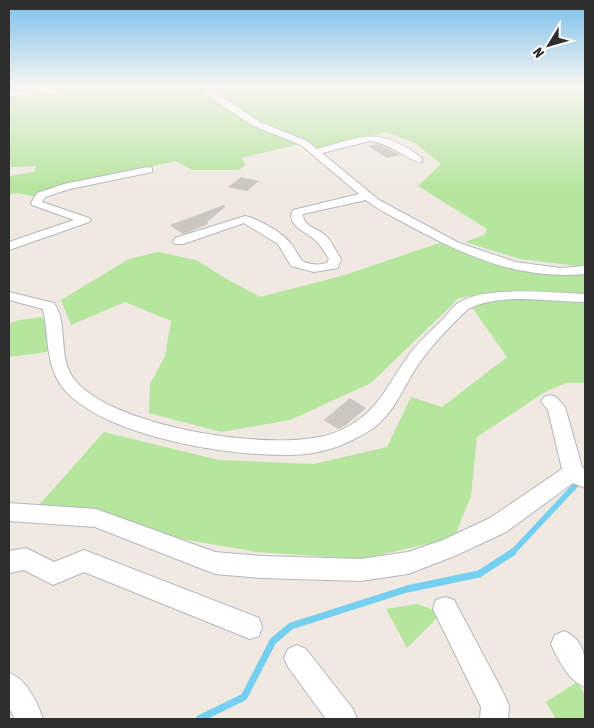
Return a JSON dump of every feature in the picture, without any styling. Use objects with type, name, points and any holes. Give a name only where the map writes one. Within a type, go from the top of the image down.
[{"type":"street","points":[[251,120],[304,143],[375,202],[455,246],[514,266],[560,272],[585,270]]},
{"type":"street","points":[[316,152],[376,138],[396,146],[419,160]]},
{"type":"street","points":[[9,246],[85,220],[36,203],[41,195],[68,186],[148,170]]},
{"type":"street","points":[[179,241],[245,219],[270,233],[286,245],[296,263],[310,269],[322,270],[333,265],[335,259],[320,238],[304,228],[297,220],[297,212],[367,196]]},
{"type":"street","points":[[9,296],[49,306],[53,318],[55,355],[68,384],[86,400],[114,416],[155,430],[212,441],[280,448],[306,447],[336,440],[369,422],[385,404],[415,358],[463,306],[478,299],[496,296],[585,298]]},
{"type":"street","points":[[9,512],[96,518],[215,563],[262,567],[360,570],[408,563],[449,548],[498,525],[579,476],[556,407],[550,400]]},
{"type":"street","points":[[9,562],[26,559],[53,574],[84,561],[250,627]]},
{"type":"street","points":[[445,609],[495,706],[494,719]]},
{"type":"street","points":[[564,644],[585,674]]},
{"type":"street","points":[[297,658],[343,719]]},
{"type":"street","points":[[9,686],[19,699],[29,719]]},
{"type":"green space","points":[[9,120],[585,120],[585,267],[520,259],[465,242],[484,235],[487,229],[418,186],[441,164],[415,143],[386,132],[321,150],[304,143],[241,158],[246,165],[239,170],[192,170],[176,161],[65,185],[33,196],[17,193],[9,194],[9,176],[34,172],[36,166],[11,167]]},
{"type":"green space","points":[[439,243],[484,261],[513,269],[549,274],[585,274],[585,295],[494,292],[459,298],[371,383],[290,420],[221,432],[149,413],[150,384],[165,356],[171,321],[125,302],[71,325],[61,300],[129,259],[158,252],[196,260],[260,297],[345,275]]},
{"type":"green space","points":[[497,299],[585,301],[585,383],[566,383],[545,392],[477,437],[471,496],[454,538],[361,559],[257,552],[176,538],[95,511],[39,505],[104,432],[219,460],[314,464],[387,447],[411,397],[442,407],[507,357],[471,306]]},
{"type":"green space","points":[[42,317],[49,334],[50,343],[47,352],[9,357],[9,324],[19,320]]},
{"type":"green space","points":[[417,604],[442,613],[407,648],[386,609]]},
{"type":"green space","points":[[577,682],[585,695],[585,719],[556,719],[546,702]]},
{"type":"building","points":[[378,144],[400,155],[387,158],[368,146]]},
{"type":"building","points":[[241,177],[259,181],[247,191],[228,187]]},
{"type":"building","points":[[224,205],[225,207],[207,222],[208,224],[189,232],[183,234],[170,225]]},
{"type":"building","points":[[350,398],[366,408],[346,425],[338,429],[324,420]]},
{"type":"waterway","points":[[513,552],[585,475]]},
{"type":"waterway","points":[[199,719],[244,697],[273,641],[291,626],[407,589],[479,574],[513,552]]}]
